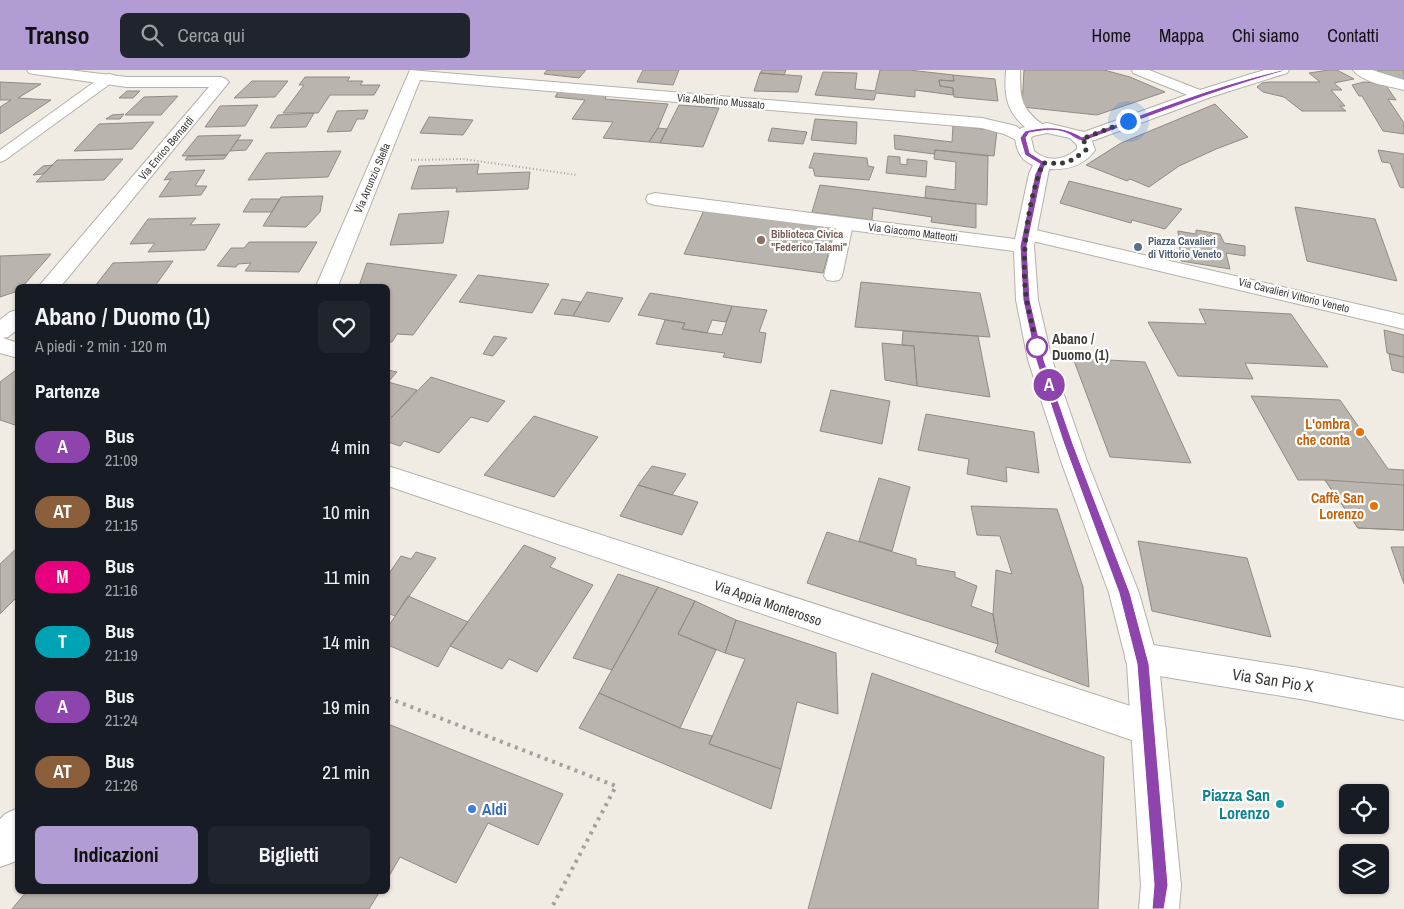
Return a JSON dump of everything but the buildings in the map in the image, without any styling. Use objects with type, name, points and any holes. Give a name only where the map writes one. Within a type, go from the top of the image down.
[{"type":"street","name":"Via Enrico Bernardi","points":[[34,70],[118,80],[220,82],[52,284]]},
{"type":"street","points":[[118,80],[142,70]]},
{"type":"street","points":[[1013,70],[1012,96],[1015,108],[1022,118],[1038,128],[1066,131],[1082,139],[1086,144],[1086,150],[1072,162],[1060,164],[1043,163],[1034,159],[1027,154],[1023,138],[1027,132],[1038,128]]},
{"type":"street","points":[[1082,139],[1200,95],[1282,70]]},
{"type":"street","points":[[1360,70],[1377,78],[1404,85]]},
{"type":"street","name":"Via Albertino Mussato","points":[[416,75],[982,123],[1010,130],[1023,138]]},
{"type":"street","name":"Via Arrunzio Stella","points":[[328,284],[416,75]]},
{"type":"street","points":[[1043,163],[1038,174],[1025,240],[1027,300],[1040,360],[1074,461],[1124,593],[1141,658],[1149,729],[1161,885],[1159,909]]},
{"type":"street","name":"Via Giacomo Matteotti","points":[[654,199],[845,224],[1025,240]]},
{"type":"street","name":"Via Cavalieri Vittorio Veneto","points":[[1025,240],[1183,269],[1404,322]]},
{"type":"street","points":[[0,332],[15,320]]},
{"type":"street","points":[[0,345],[15,350]]},
{"type":"street","name":"Via Appia Monterosso","points":[[390,477],[1149,729]]},
{"type":"street","name":"Via San Pio X","points":[[1141,658],[1299,684],[1404,704]]},
{"type":"street","points":[[0,848],[15,830]]},
{"type":"lane","points":[[1138,70],[1200,95]]},
{"type":"lane","points":[[0,157],[118,80]]},
{"type":"lane","points":[[832,276],[845,224]]},
{"type":"path","points":[[380,160],[463,159],[577,175]]},
{"type":"path","points":[[390,699],[616,786],[551,909]]},
{"type":"bus line","name":"A","points":[[1159,909],[1161,885],[1143,664],[1124,593],[1074,461],[1040,360],[1027,300],[1024,246],[1038,174],[1043,163],[1027,154],[1023,138],[1027,132],[1038,128],[1047,128],[1076,134],[1082,139],[1247,79],[1282,70]]},
{"type":"place","name":"Biblioteca Civica \"Federico Talami\"","points":[[761,240]]},
{"type":"place","name":"Piazza Cavalieri di Vittorio Veneto","points":[[1138,247]]},
{"type":"place","name":"Abano / Duomo (1)","points":[[1037,347]]},
{"type":"place","name":"L'ombra che conta","points":[[1360,432]]},
{"type":"place","name":"Caffè San Lorenzo","points":[[1374,506]]},
{"type":"place","name":"Piazza San Lorenzo","points":[[1280,804]]},
{"type":"place","name":"Aldi","points":[[472,809]]},
{"type":"route","points":[[1037,347],[1027,300],[1024,246],[1038,174],[1043,163],[1060,164],[1072,162],[1086,150],[1086,144],[1082,139],[1128,121]]}]
